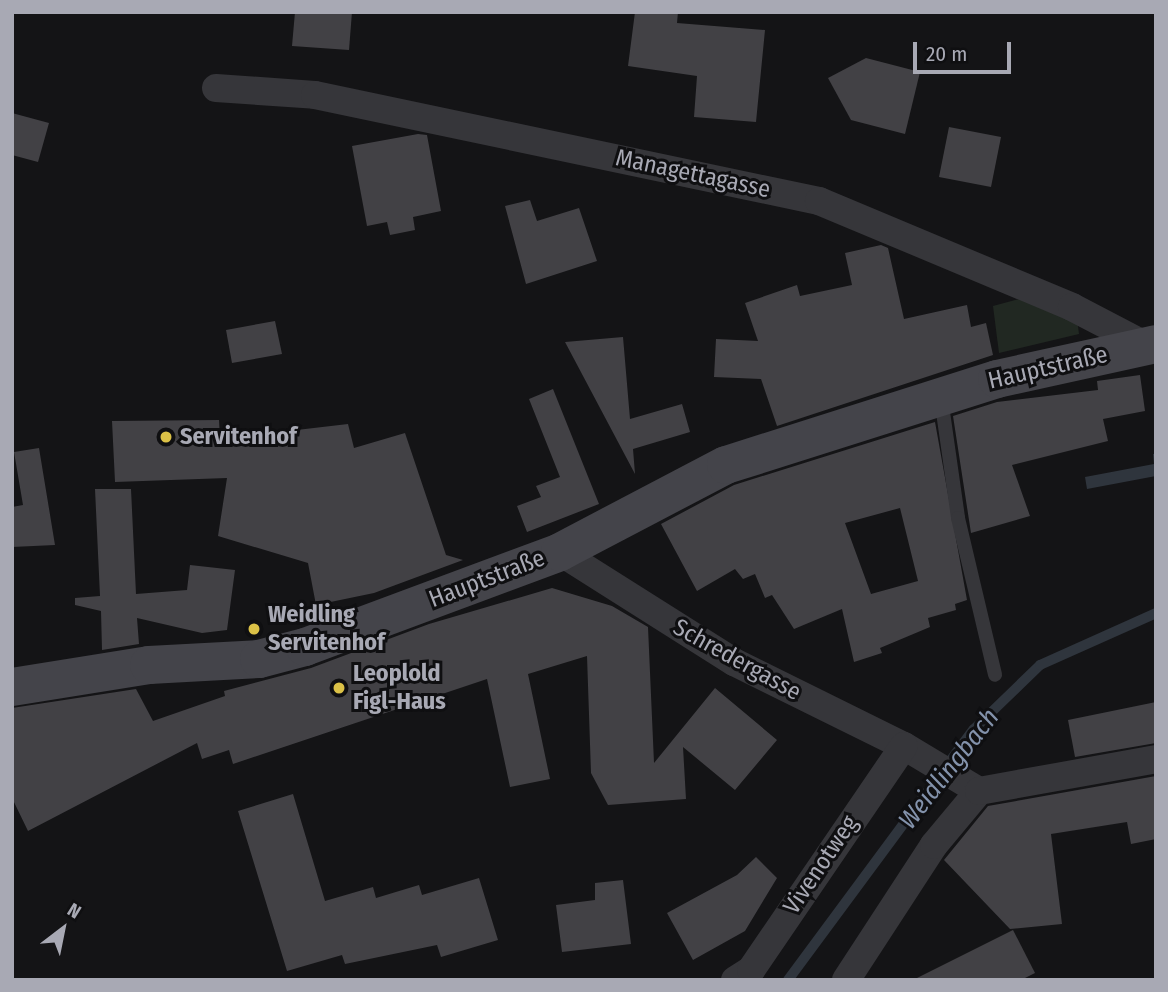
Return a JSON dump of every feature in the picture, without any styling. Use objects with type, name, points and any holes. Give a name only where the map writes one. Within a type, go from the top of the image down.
[{"type":"main road","name":"Hauptstraße","points":[[12,687],[149,665],[258,659],[328,639],[560,552],[726,465],[940,397],[1150,345]]},
{"type":"street","name":"Managettagasse","points":[[216,88],[315,95],[819,201],[1072,307],[1150,345]]},
{"type":"street","name":"Schredergasse","points":[[560,552],[734,662],[913,751],[968,785]]},
{"type":"street","name":"Vivenotweg","points":[[735,980],[751,970],[913,751]]},
{"type":"street","points":[[846,980],[933,845],[968,785],[1156,759]]},
{"type":"lane","points":[[940,397],[958,518],[995,675]]},
{"type":"shaded area","points":[[1026,297],[1077,319],[1079,334],[999,353],[993,306]]},
{"type":"shaded area","points":[[1153,454],[1156,454],[1156,476],[1087,489],[1085,477],[1154,464]]},
{"type":"building","points":[[295,12],[352,12],[349,50],[292,46]]},
{"type":"building","points":[[635,12],[678,12],[677,23],[765,30],[756,122],[694,117],[697,76],[628,66]]},
{"type":"building","points":[[866,58],[920,72],[905,134],[851,120],[828,78]]},
{"type":"building","points":[[12,113],[49,123],[38,162],[12,155]]},
{"type":"building","points":[[949,127],[1001,137],[991,187],[939,177]]},
{"type":"building","points":[[418,134],[427,135],[441,211],[413,217],[415,230],[390,235],[387,222],[367,226],[352,146]]},
{"type":"building","points":[[530,200],[537,221],[579,208],[597,261],[526,284],[505,206]]},
{"type":"building","points":[[881,245],[888,248],[904,319],[967,305],[971,327],[986,323],[993,355],[777,426],[761,379],[714,377],[716,339],[758,341],[745,303],[797,285],[800,296],[852,285],[845,253]]},
{"type":"building","points":[[275,321],[282,354],[232,363],[226,330]]},
{"type":"building","points":[[623,337],[630,419],[682,404],[690,432],[633,449],[635,474],[565,342]]},
{"type":"building","points":[[1140,375],[1145,411],[1103,419],[1108,441],[1012,465],[1030,516],[971,533],[953,416],[997,402],[1098,390],[1097,381]]},
{"type":"building","points":[[553,389],[599,504],[527,532],[517,506],[541,497],[536,486],[560,477],[529,399]]},
{"type":"building","points":[[219,420],[220,439],[348,424],[354,448],[405,433],[446,555],[463,560],[374,593],[316,605],[308,563],[218,536],[227,478],[115,482],[112,421]]},
{"type":"building","points":[[935,422],[967,600],[955,604],[956,610],[928,618],[930,627],[880,648],[882,653],[854,662],[842,609],[794,629],[772,595],[765,598],[755,574],[743,579],[735,569],[697,591],[661,524],[734,485]],"holes":[[[900,508],[918,581],[871,594],[845,523]]]},
{"type":"building","points":[[39,448],[55,545],[12,547],[12,507],[23,505],[14,452]]},
{"type":"building","points":[[95,489],[131,489],[136,594],[187,590],[190,565],[235,570],[227,630],[202,633],[137,618],[139,644],[102,650],[101,611],[75,605],[75,598],[100,596]]},
{"type":"building","points":[[552,588],[612,606],[648,627],[654,763],[715,688],[777,740],[735,790],[683,747],[686,799],[608,805],[591,773],[587,656],[528,674],[550,779],[510,787],[487,679],[233,764],[229,750],[202,759],[197,743],[28,831],[12,798],[12,708],[136,689],[153,721],[225,696],[224,691],[311,668],[429,624]]},
{"type":"building","points":[[1156,702],[1156,743],[1075,757],[1068,720]]},
{"type":"building","points":[[1156,776],[1156,839],[1131,844],[1127,822],[1051,834],[1062,924],[1010,929],[944,860],[988,806]]},
{"type":"building","points":[[293,794],[325,901],[373,887],[376,898],[419,885],[422,895],[479,878],[498,940],[441,957],[437,945],[345,964],[342,955],[287,971],[238,811]]},
{"type":"building","points":[[756,857],[777,878],[745,931],[693,960],[667,913],[737,875]]},
{"type":"building","points":[[623,880],[631,944],[562,952],[556,905],[595,900],[595,883]]},
{"type":"building","points":[[1013,930],[1035,973],[1021,980],[913,980]]},
{"type":"waterway","name":"Weidlingbach","points":[[788,980],[974,729],[1040,665],[1156,613]]},
{"type":"place","name":"Servitenhof","points":[[166,437]]},
{"type":"place","name":"Weidling Servitenhof","points":[[254,629]]},
{"type":"place","name":"Leoplold Figl-Haus","points":[[339,688]]}]
